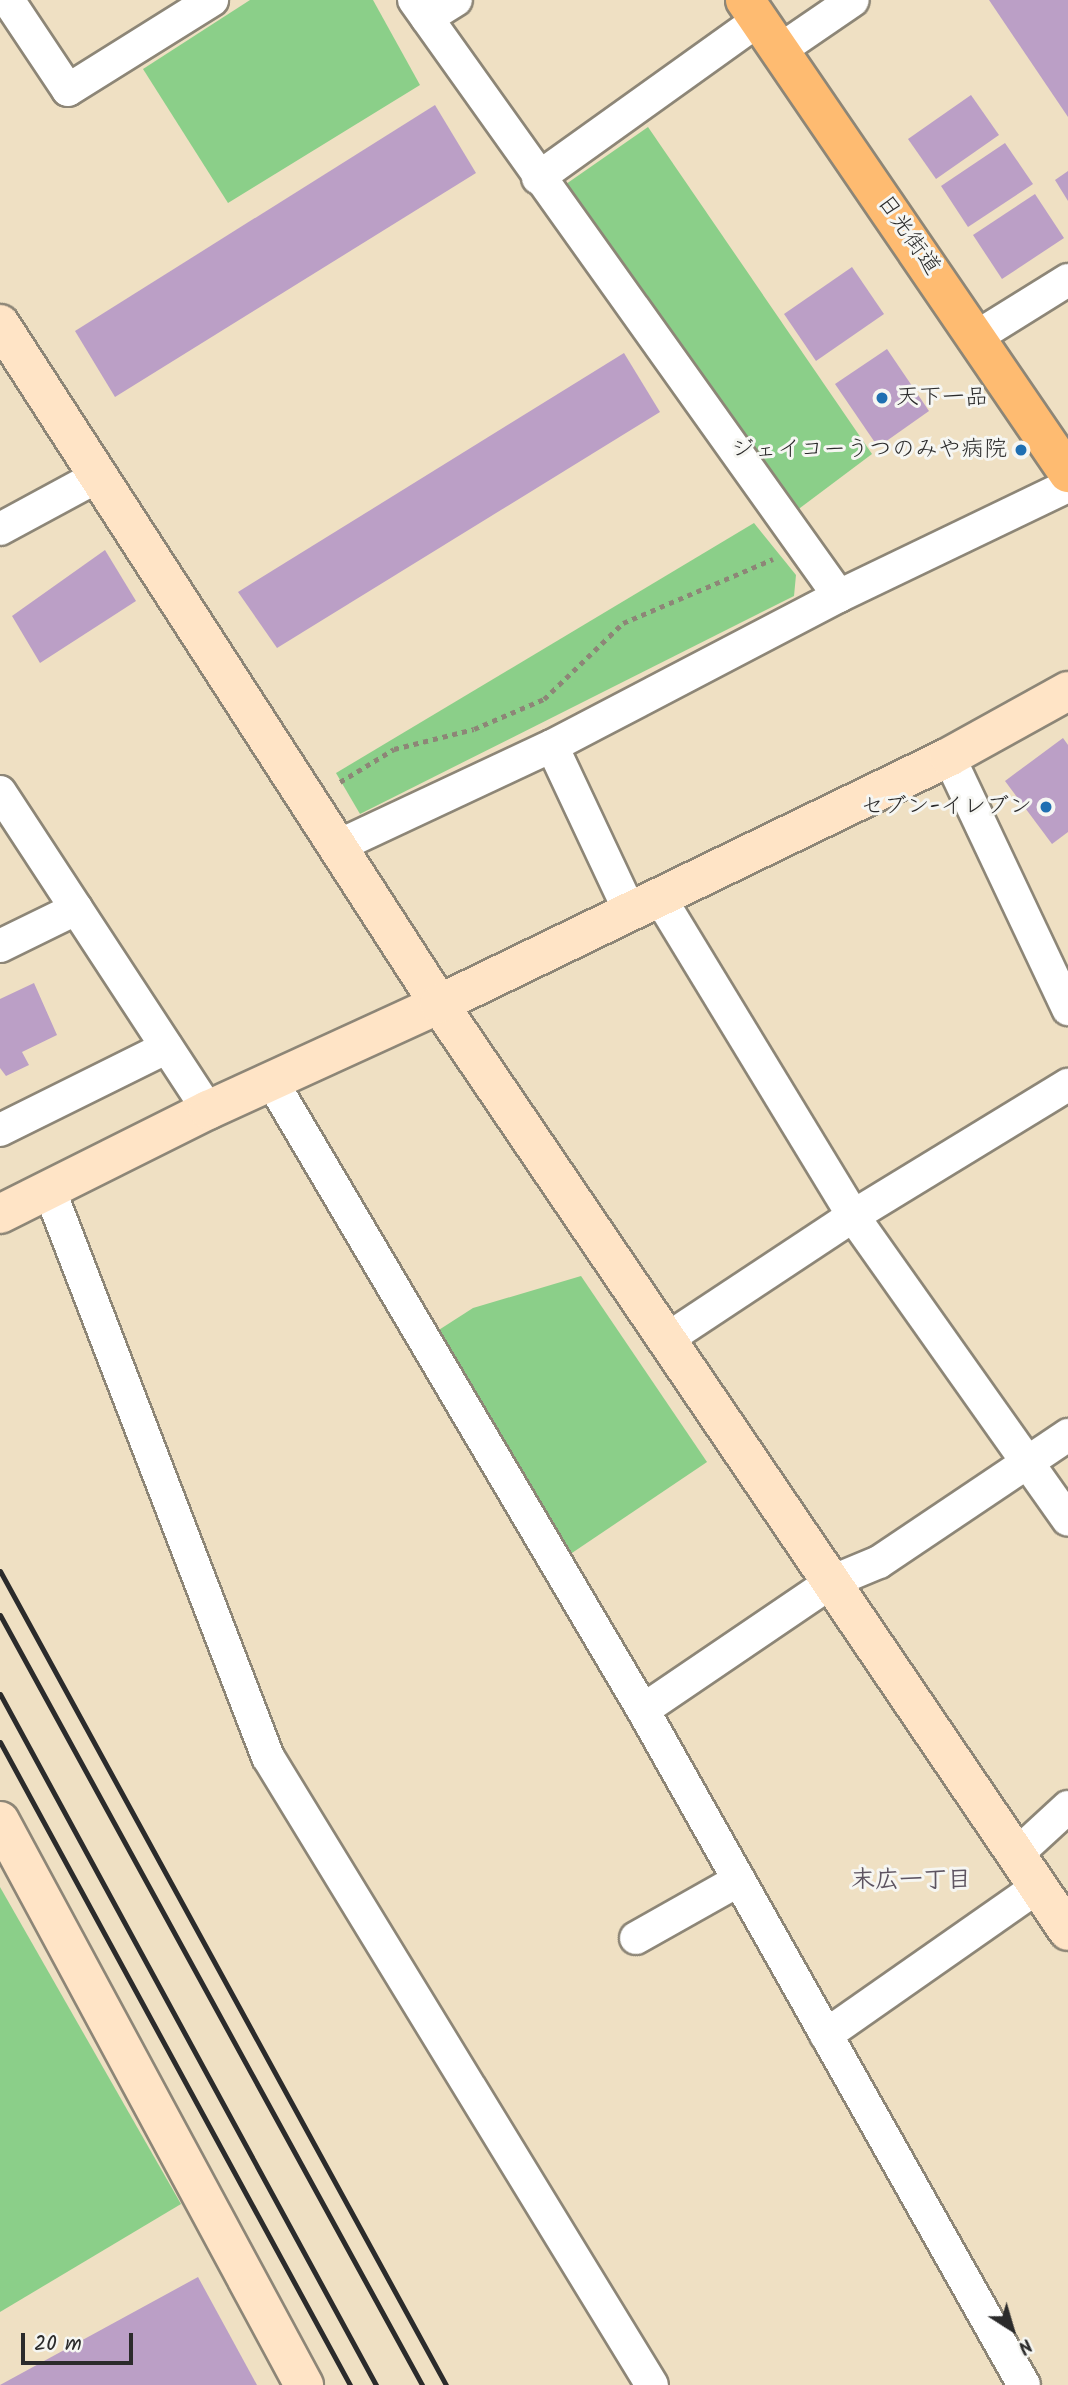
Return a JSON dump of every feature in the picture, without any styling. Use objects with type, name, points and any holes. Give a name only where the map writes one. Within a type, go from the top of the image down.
[{"type":"highway","name":"日光街道","points":[[761,23],[978,336],[1068,473]]},
{"type":"street","points":[[8,0],[68,90],[212,0]]},
{"type":"street","points":[[456,0],[421,9],[538,178],[839,596]]},
{"type":"street","points":[[538,178],[761,23],[853,0]]},
{"type":"street","points":[[978,336],[1068,280]]},
{"type":"street","points":[[0,324],[439,1004],[1068,1931]]},
{"type":"street","points":[[0,529],[98,476]]},
{"type":"street","points":[[336,847],[552,746],[839,596],[1068,486]]},
{"type":"street","points":[[0,1214],[208,1110],[439,1004],[950,757],[1068,691]]},
{"type":"street","points":[[552,746],[645,905],[853,1216],[1068,1520]]},
{"type":"street","points":[[950,757],[1068,1009]]},
{"type":"street","points":[[0,792],[208,1110]]},
{"type":"street","points":[[0,946],[76,909]]},
{"type":"street","points":[[0,1130],[167,1047]]},
{"type":"street","points":[[271,1080],[643,1710],[1024,2385]]},
{"type":"street","points":[[667,1339],[853,1216],[1068,1085]]},
{"type":"street","points":[[49,1189],[268,1757],[652,2385]]},
{"type":"street","points":[[643,1710],[831,1582],[879,1562],[1068,1434]]},
{"type":"street","points":[[1016,1855],[1068,1807]]},
{"type":"street","points":[[0,1821],[304,2385]]},
{"type":"street","points":[[636,1938],[739,1880]]},
{"type":"street","points":[[826,2035],[1037,1887]]},
{"type":"path","points":[[307,802],[394,749],[474,729],[544,699],[623,624],[803,546]]},
{"type":"green space","points":[[250,0],[373,0],[420,85],[228,203],[143,69]]},
{"type":"green space","points":[[648,127],[872,454],[796,511],[556,191]]},
{"type":"green space","points":[[754,523],[796,575],[794,596],[360,814],[336,773]]},
{"type":"green space","points":[[581,1276],[707,1462],[566,1557],[431,1335],[473,1308]]},
{"type":"green space","points":[[0,1887],[181,2204],[0,2312]]},
{"type":"building","points":[[989,0],[1068,0],[1068,117]]},
{"type":"building","points":[[971,95],[999,135],[936,179],[908,139]]},
{"type":"building","points":[[435,105],[476,173],[115,397],[75,331]]},
{"type":"building","points":[[1005,143],[1033,184],[968,227],[941,186]]},
{"type":"building","points":[[1068,171],[1068,201],[1055,180]]},
{"type":"building","points":[[1035,194],[1064,238],[1002,279],[973,235]]},
{"type":"building","points":[[852,267],[884,314],[816,361],[784,314]]},
{"type":"building","name":"天下一品","points":[[887,349],[929,411],[878,447],[835,384]]},
{"type":"building","points":[[624,353],[660,412],[277,648],[238,592]]},
{"type":"building","points":[[105,550],[136,601],[40,663],[12,616]]},
{"type":"building","name":"セブン-イレブン","points":[[1063,738],[1068,745],[1068,832],[1052,844],[1005,781]]},
{"type":"building","points":[[34,983],[57,1035],[22,1052],[29,1065],[6,1076],[0,1068],[0,999]]},
{"type":"building","points":[[198,2277],[257,2385],[0,2385]]},
{"type":"railway","points":[[0,1571],[446,2385]]},
{"type":"railway","points":[[0,1615],[422,2385]]},
{"type":"railway","points":[[0,1694],[376,2385]]},
{"type":"railway","points":[[0,1742],[350,2385]]},
{"type":"place","name":"天下一品","points":[[882,398]]},
{"type":"place","name":"ジェイコーうつのみや病院","points":[[1021,450]]},
{"type":"place","name":"セブン-イレブン","points":[[1046,807]]},
{"type":"district","name":"末広一丁目","points":[[911,1881]]}]
